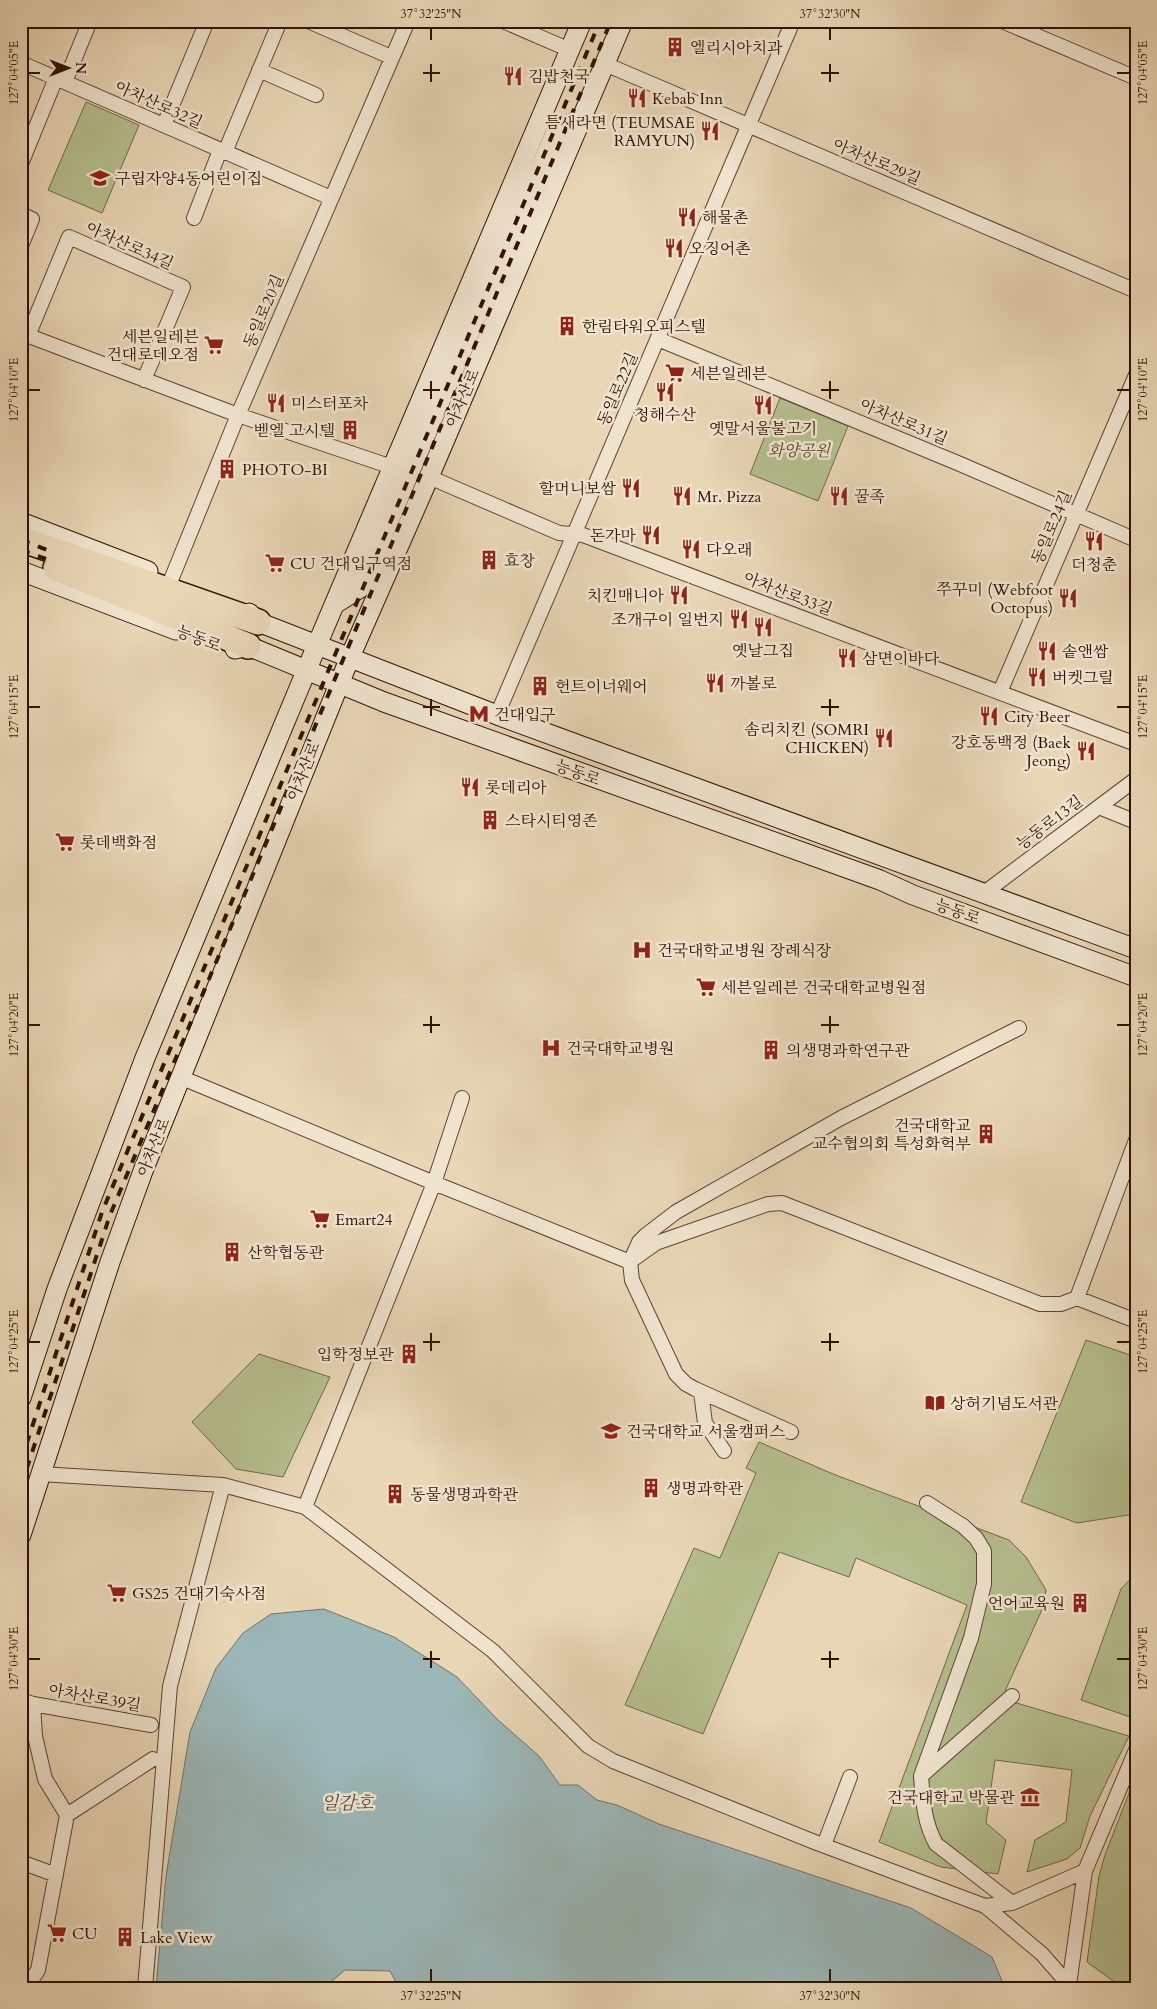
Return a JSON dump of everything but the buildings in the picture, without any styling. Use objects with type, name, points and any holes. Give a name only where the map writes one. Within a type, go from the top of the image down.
[{"type":"highway","name":"능동로","points":[[21,539],[258,622]]},
{"type":"highway","points":[[21,554],[248,646]]},
{"type":"main road","points":[[21,1398],[57,1289],[145,1058],[334,604],[582,21]]},
{"type":"main road","name":"아차산로","points":[[22,1527],[113,1253],[180,1077],[338,684],[429,477],[623,21]]},
{"type":"main road","points":[[545,107],[557,129]]},
{"type":"main road","points":[[334,604],[360,588],[557,129],[580,121]]},
{"type":"main road","name":"능동로","points":[[21,522],[244,607],[258,622],[497,715],[1136,948]]},
{"type":"main road","name":"능동로","points":[[21,571],[232,650],[248,646],[384,702],[880,880],[913,895],[1136,977]]},
{"type":"main road","points":[[360,588],[368,615]]},
{"type":"main road","points":[[913,895],[918,870]]},
{"type":"street","points":[[21,164],[90,21]]},
{"type":"street","points":[[164,125],[207,21]]},
{"type":"street","points":[[194,218],[280,21]]},
{"type":"street","points":[[308,21],[391,57]]},
{"type":"street","name":"동일로20길","points":[[171,580],[238,415],[408,21]]},
{"type":"street","points":[[503,21],[570,50]]},
{"type":"street","name":"동일로22길","points":[[497,715],[793,21]]},
{"type":"street","points":[[1002,21],[1136,78]]},
{"type":"street","name":"아차산로32길","points":[[21,63],[331,198]]},
{"type":"street","name":"아차산로29길","points":[[605,64],[1136,291]]},
{"type":"street","points":[[259,70],[316,96]]},
{"type":"street","points":[[21,214],[32,219],[21,246]]},
{"type":"street","name":"아차산로34길","points":[[144,380],[183,287],[69,237],[25,334],[144,380],[238,415],[392,467]]},
{"type":"street","name":"아차산로31길","points":[[658,339],[960,464],[1136,540]]},
{"type":"street","name":"동일로24길","points":[[1000,692],[1136,375]]},
{"type":"street","name":"아차산로33길","points":[[429,477],[560,533],[592,538],[1136,744]]},
{"type":"street","name":"능동로13길","points":[[984,893],[1136,779]]},
{"type":"street","points":[[1098,807],[1136,822]]},
{"type":"street","points":[[791,1432],[701,1392],[686,1384],[676,1374],[636,1291],[630,1271],[630,1262],[643,1238],[676,1212],[848,1114],[1019,1028]]},
{"type":"street","points":[[180,1077],[630,1262]]},
{"type":"street","points":[[305,1507],[434,1183],[462,1098]]},
{"type":"street","points":[[1077,1298],[1136,1140]]},
{"type":"street","points":[[630,1262],[646,1248],[656,1243],[768,1204],[782,1203],[1040,1304],[1061,1304],[1077,1298],[1136,1321]]},
{"type":"street","points":[[701,1392],[705,1423],[724,1451]]},
{"type":"street","points":[[40,1474],[224,1485],[305,1507],[493,1651],[588,1746],[613,1761],[824,1845],[985,1906],[1042,1954],[1070,1987]]},
{"type":"street","points":[[145,1988],[170,1686],[224,1485]]},
{"type":"street","points":[[927,1503],[963,1526],[976,1538],[984,1550],[984,1584],[971,1638],[921,1776],[925,1819],[928,1830],[936,1844],[1012,1903]]},
{"type":"street","points":[[921,1776],[1012,1696]]},
{"type":"street","name":"아차산로39길","points":[[67,1815],[45,1778],[27,1702],[151,1725]]},
{"type":"street","points":[[1070,1987],[1085,1871],[1136,1750]]},
{"type":"street","points":[[26,1988],[38,1970],[67,1815],[153,1759]]},
{"type":"street","points":[[824,1845],[850,1777]]},
{"type":"street","points":[[21,1862],[56,1875]]},
{"type":"street","points":[[985,1906],[1012,1903],[1085,1871]]},
{"type":"green space","points":[[86,102],[139,125],[102,213],[48,190]]},
{"type":"green space","name":"화양공원","points":[[780,398],[848,426],[818,501],[750,474]]},
{"type":"green space","points":[[1086,1340],[1136,1357],[1136,1523],[1128,1515],[1077,1523],[1021,1502]]},
{"type":"green space","points":[[259,1354],[330,1377],[283,1477],[236,1469],[192,1422]]},
{"type":"green space","points":[[759,1442],[833,1474],[1009,1540],[1026,1557],[1046,1590],[1041,1612],[1005,1691],[1013,1702],[1129,1736],[1090,1816],[1080,1848],[1067,1859],[1027,1872],[1035,1840],[1066,1822],[1072,1770],[995,1760],[986,1823],[1006,1840],[998,1874],[941,1867],[879,1842],[967,1605],[856,1558],[849,1577],[779,1552],[703,1734],[625,1705],[694,1548],[720,1558],[756,1473],[746,1468]]},
{"type":"green space","points":[[1136,1573],[1136,1719],[1081,1700],[1121,1589]]},
{"type":"green space","points":[[1136,1775],[1136,1988],[1123,1988],[1087,1962],[1099,1876],[1105,1855]]},
{"type":"water","name":"일감호","points":[[324,1609],[394,1637],[457,1677],[497,1719],[539,1756],[560,1785],[578,1785],[597,1800],[617,1805],[659,1824],[911,1908],[992,1957],[1005,1988],[399,1988],[390,1971],[345,1970],[333,1980],[332,1988],[156,1988],[166,1876],[190,1732],[216,1668],[243,1633],[271,1614]]},
{"type":"railway","points":[[21,1461],[102,1212],[600,21]]},
{"type":"railway","points":[[21,1486],[110,1215],[611,21]]},
{"type":"railway","points":[[21,540],[50,551]]},
{"type":"railway","points":[[21,550],[46,559]]},
{"type":"place","name":"엘리시아치과","points":[[675,47]]},
{"type":"place","name":"김밥천국","points":[[513,76]]},
{"type":"place","name":"Kebab Inn","points":[[637,98]]},
{"type":"place","name":"틈새라면 (TEUMSAE RAMYUN)","points":[[710,131]]},
{"type":"place","name":"구립자양4동어린이집","points":[[100,178]]},
{"type":"place","name":"해물촌","points":[[687,217]]},
{"type":"place","name":"오징어촌","points":[[674,248]]},
{"type":"place","name":"한림타워오피스텔","points":[[567,326]]},
{"type":"place","name":"세븐일레븐 건대로데오점","points":[[214,345]]},
{"type":"place","name":"세븐일레븐","points":[[675,373]]},
{"type":"place","name":"청해수산","points":[[665,392]]},
{"type":"place","name":"미스터포차","points":[[276,403]]},
{"type":"place","name":"옛말서울불고기","points":[[763,405]]},
{"type":"place","name":"벧엘 고시텔","points":[[350,430]]},
{"type":"place","name":"PHOTO-BI","points":[[227,469]]},
{"type":"place","name":"할머니보쌈","points":[[631,488]]},
{"type":"place","name":"Mr. Pizza","points":[[682,496]]},
{"type":"place","name":"꿀족","points":[[839,496]]},
{"type":"place","name":"돈가마","points":[[651,535]]},
{"type":"place","name":"더청춘","points":[[1094,541]]},
{"type":"place","name":"다오래","points":[[691,549]]},
{"type":"place","name":"효창","points":[[489,560]]},
{"type":"place","name":"CU 건대입구역점","points":[[275,563]]},
{"type":"place","name":"치킨매니아","points":[[679,595]]},
{"type":"place","name":"쭈꾸미 (Webfoot Octopus)","points":[[1068,598]]},
{"type":"place","name":"조개구이 일번지","points":[[739,619]]},
{"type":"place","name":"옛날그집","points":[[763,627]]},
{"type":"place","name":"솥앤쌈","points":[[1047,651]]},
{"type":"place","name":"삼면이바다","points":[[847,658]]},
{"type":"place","name":"버켓그릴","points":[[1037,677]]},
{"type":"place","name":"까볼로","points":[[715,683]]},
{"type":"place","name":"헌트이너웨어","points":[[540,686]]},
{"type":"place","name":"건대입구","points":[[479,714]]},
{"type":"place","name":"City Beer","points":[[989,716]]},
{"type":"place","name":"솜리치킨 (SOMRI CHICKEN)","points":[[884,738]]},
{"type":"place","name":"강호동백정 (Baek Jeong)","points":[[1086,751]]},
{"type":"place","name":"롯데리아","points":[[470,787]]},
{"type":"place","name":"스타시티영존","points":[[490,820]]},
{"type":"place","name":"롯데백화점","points":[[65,842]]},
{"type":"place","name":"건국대학교병원 장례식장","points":[[642,950]]},
{"type":"place","name":"세븐일레븐 건국대학교병원점","points":[[706,987]]},
{"type":"place","name":"건국대학교병원","points":[[551,1048]]},
{"type":"place","name":"의생명과학연구관","points":[[771,1050]]},
{"type":"place","name":"건국대학교 교수협의회 특성화헉부","points":[[986,1134]]},
{"type":"place","name":"Emart24","points":[[320,1219]]},
{"type":"place","name":"산학협동관","points":[[232,1252]]},
{"type":"place","name":"입학정보관","points":[[409,1354]]},
{"type":"place","name":"상허기념도서관","points":[[935,1403]]},
{"type":"place","name":"건국대학교 서울캠퍼스","points":[[611,1431]]},
{"type":"place","name":"생명과학관","points":[[651,1488]]},
{"type":"place","name":"동물생명과학관","points":[[395,1494]]},
{"type":"place","name":"GS25 건대기숙사점","points":[[117,1593]]},
{"type":"place","name":"언어교육원","points":[[1080,1603]]},
{"type":"place","name":"건국대학교 박물관","points":[[1030,1797]]},
{"type":"place","name":"CU","points":[[57,1933]]},
{"type":"place","name":"Lake View","points":[[125,1937]]}]
